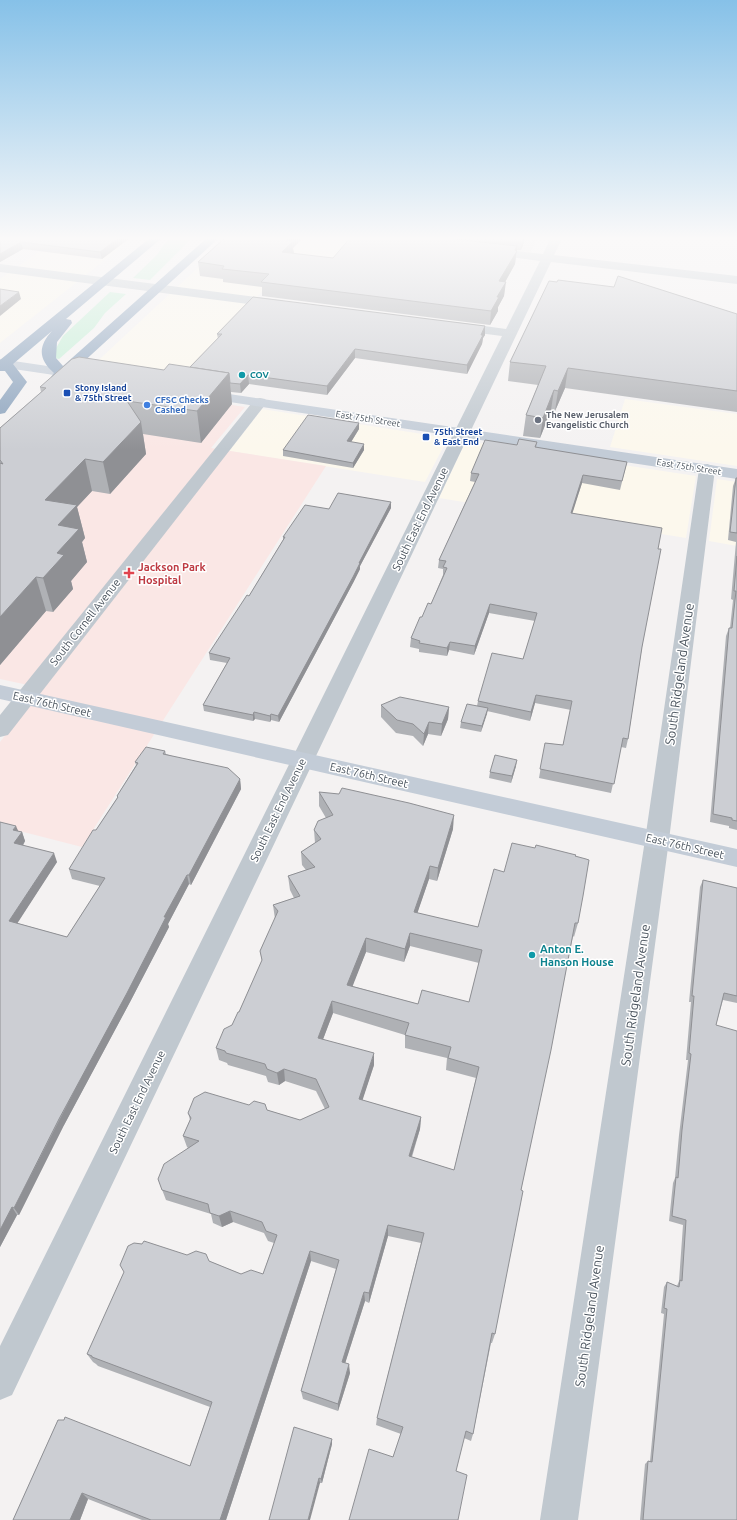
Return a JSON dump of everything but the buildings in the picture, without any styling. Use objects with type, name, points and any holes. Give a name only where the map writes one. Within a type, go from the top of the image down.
[{"type":"highway","points":[[1,365],[72,308]]},
{"type":"highway","points":[[48,386],[136,308]]},
{"type":"highway","points":[[63,373],[52,363],[49,358],[50,341],[66,324],[65,314]]},
{"type":"highway","points":[[0,410],[20,382],[10,368],[1,365]]},
{"type":"main road","points":[[1,365],[96,378]]},
{"type":"main road","name":"East 75th Street","points":[[185,391],[737,474]]},
{"type":"main road","name":"East 76th Street","points":[[0,692],[737,858]]},
{"type":"street","name":"South East End Avenue","points":[[0,1383],[522,308]]},
{"type":"street","points":[[445,325],[510,334]]},
{"type":"street","name":"South Cornell Avenue","points":[[0,730],[260,402]]},
{"type":"street","name":"South Ridgeland Avenue","points":[[559,1520],[657,840],[707,469]]},
{"type":"shaded area","points":[[0,308],[44,308],[0,343]]},
{"type":"shaded area","points":[[155,308],[246,308],[176,382],[89,369]]},
{"type":"shaded area","name":"Jackson Park Hospital","points":[[75,381],[245,407],[211,448],[326,466],[82,847],[0,826],[0,742],[42,688],[0,679],[0,450]]},
{"type":"shaded area","points":[[625,399],[737,414],[737,466],[610,447]]},
{"type":"shaded area","points":[[262,409],[448,438],[425,482],[229,451]]},
{"type":"shaded area","points":[[466,441],[696,476],[686,538],[439,498]]},
{"type":"shaded area","points":[[717,479],[737,482],[737,546],[709,541]]},
{"type":"green space","points":[[93,308],[111,308],[94,328],[59,359],[51,357],[63,336]]},
{"type":"place","name":"COV","points":[[242,375]]},
{"type":"place","name":"Stony Island & 75th Street","points":[[67,393]]},
{"type":"place","name":"CFSC Checks Cashed","points":[[147,405]]},
{"type":"place","name":"The New Jerusalem Evangelistic Church","points":[[538,420]]},
{"type":"place","name":"75th Street & East End","points":[[426,437]]},
{"type":"place","name":"Jackson Park Hospital","points":[[129,573]]},
{"type":"place","name":"Anton E. Hanson House","points":[[532,955]]}]
